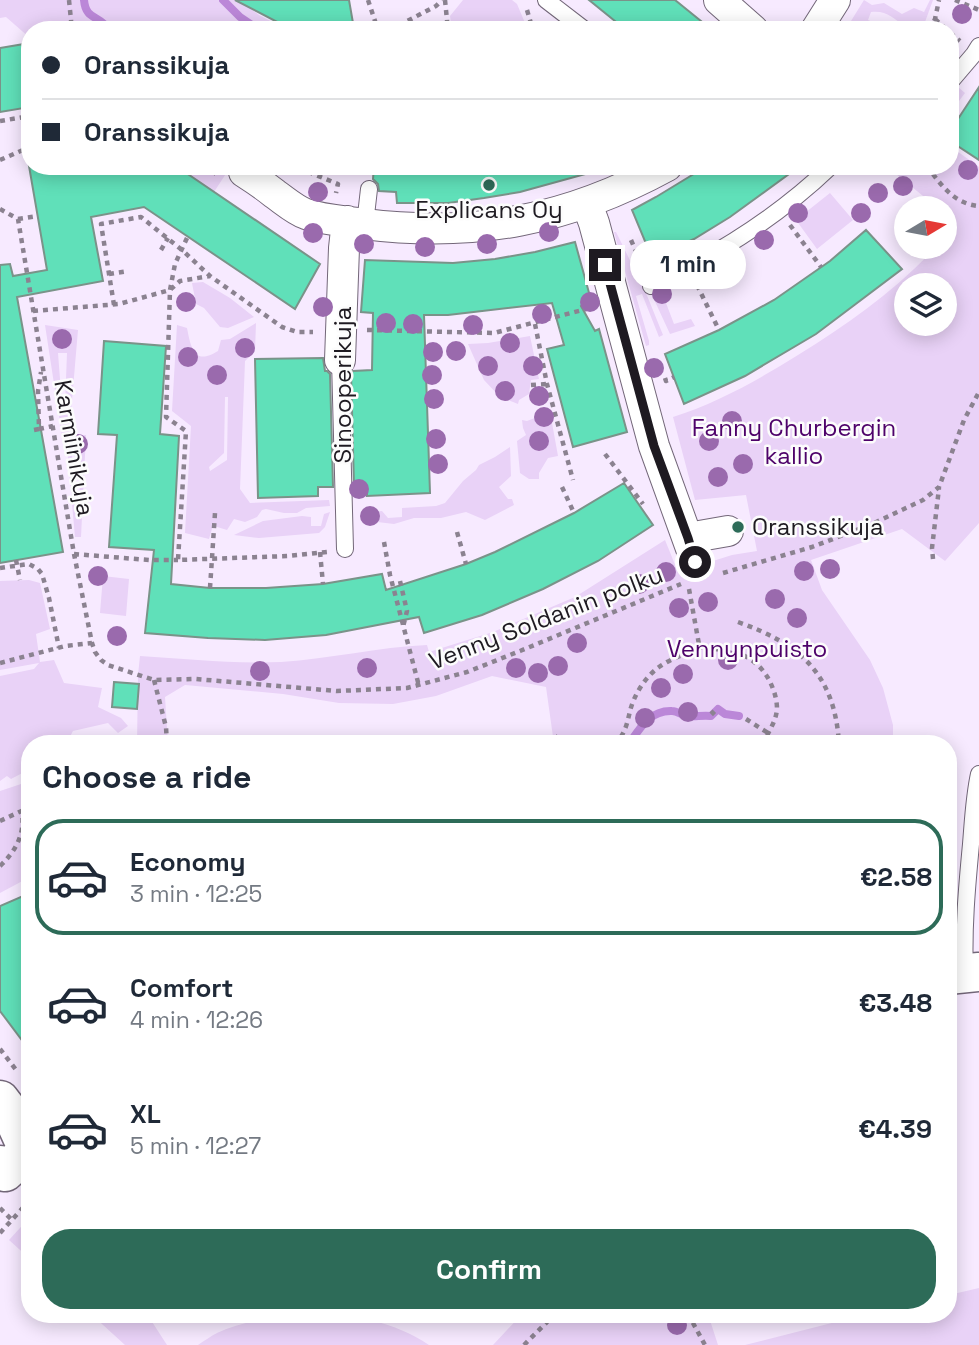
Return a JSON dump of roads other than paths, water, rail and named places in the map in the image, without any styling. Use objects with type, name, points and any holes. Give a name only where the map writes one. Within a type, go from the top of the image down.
[{"type":"street","points":[[719,0],[743,21]]},
{"type":"street","points":[[822,21],[835,0]]},
{"type":"street","points":[[248,175],[305,214],[349,215],[410,228],[474,228],[542,216],[587,204],[650,175]]},
{"type":"street","points":[[587,204],[654,446],[697,565],[728,531]]},
{"type":"street","name":"Sinooperikuja","points":[[340,346],[344,248],[349,215]]},
{"type":"street","points":[[0,1100],[13,1118],[13,1175]]},
{"type":"lane","points":[[547,0],[574,21]]},
{"type":"lane","points":[[959,72],[979,46]]},
{"type":"lane","points":[[651,286],[723,248],[779,210],[822,175]]},
{"type":"lane","points":[[349,215],[369,189]]},
{"type":"lane","name":"Sinooperikuja","points":[[340,346],[345,549]]},
{"type":"lane","points":[[964,973],[968,868],[975,789],[979,774]]},
{"type":"waterway","points":[[84,0],[87,11],[99,21]]},
{"type":"waterway","points":[[223,0],[246,21]]},
{"type":"waterway","points":[[635,735],[646,721],[664,711],[688,716],[711,716],[718,709],[725,714],[739,716]]},
{"type":"place","name":"Explicans Oy","points":[[489,185]]},
{"type":"place","name":"Oranssikuja","points":[[738,527]]},
{"type":"park label","name":"Fanny Churbergin kallio","points":[[794,442]]},
{"type":"park label","name":"Vennynpuisto","points":[[747,649]]}]
